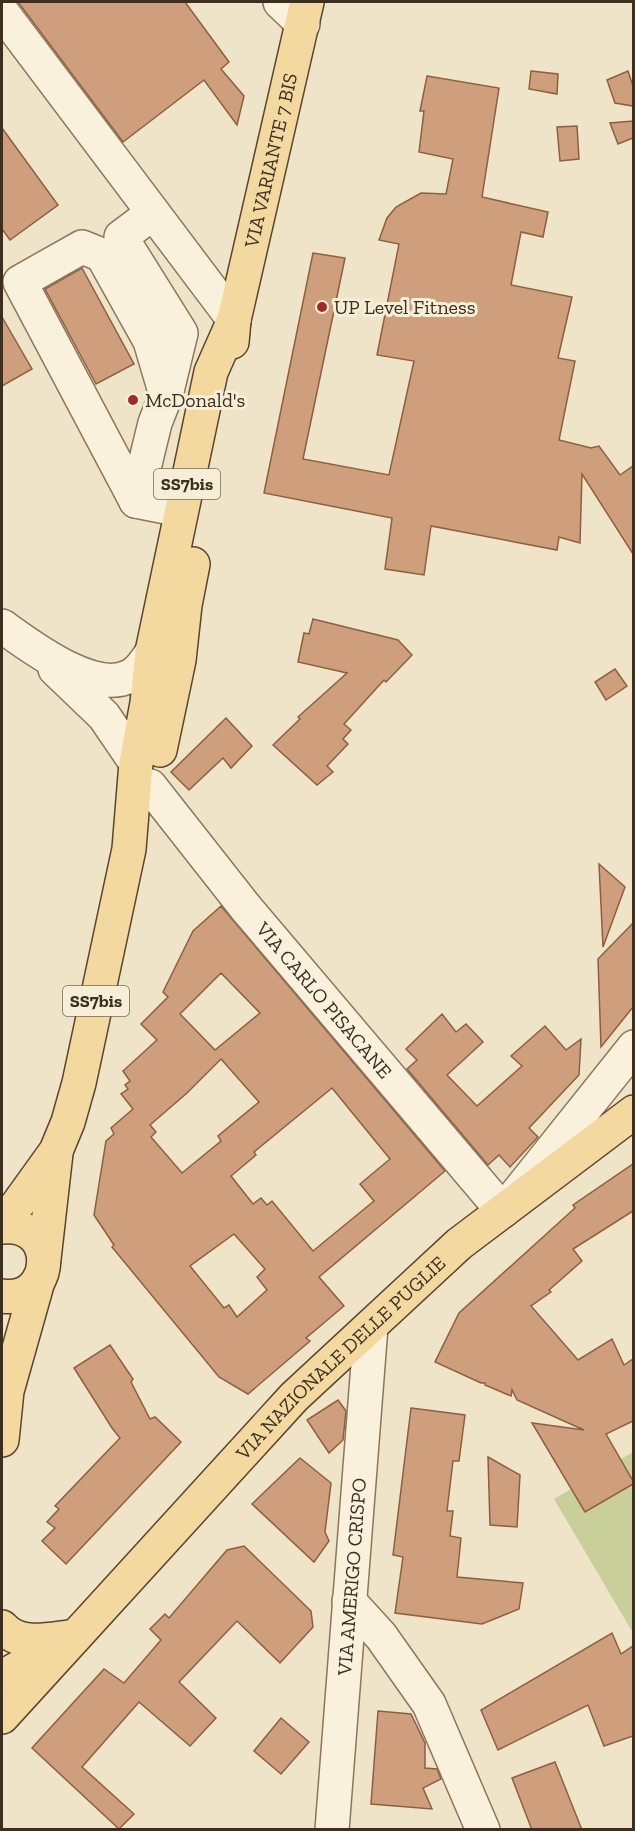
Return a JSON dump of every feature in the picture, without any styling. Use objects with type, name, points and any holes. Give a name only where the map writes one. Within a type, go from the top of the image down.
[{"type":"main road","name":"VIA VARIANTE 7 BIS","points":[[143,774],[157,765],[179,660],[185,605],[230,378],[234,320],[297,9]]},
{"type":"main road","name":"VIA VARIANTE 7 BIS","points":[[2,1226],[56,1151],[68,1122],[84,1063],[143,774],[152,652],[211,372],[234,320]]},
{"type":"main road","name":"VIA VARIANTE 7 BIS","points":[[147,703],[185,605]]},
{"type":"main road","name":"VIA NAZIONALE DELLE PUGLIE","points":[[2,1717],[294,1397],[459,1244],[633,1112]]},
{"type":"main road","name":"VIA VARIANTE 7 BIS","points":[[2,1440],[4,1380],[41,1270],[56,1151]]},
{"type":"main road","name":"SS7bis","points":[[2,1226],[14,1226],[26,1230],[35,1237],[42,1248],[41,1270]]},
{"type":"main road","points":[[2,1296],[20,1295],[30,1290],[41,1270]]},
{"type":"main road","points":[[2,1627],[8,1634],[28,1641],[75,1636]]},
{"type":"main road","name":"VIA NAZIONALE DELLE PUGLIE","points":[[2,1677],[75,1636]]},
{"type":"street","points":[[2,12],[234,320]]},
{"type":"street","points":[[136,501],[155,423],[166,395],[181,333],[121,237],[153,213]]},
{"type":"street","points":[[136,501],[20,282],[82,247],[102,255],[150,341],[166,395]]},
{"type":"street","points":[[136,501],[181,510]]},
{"type":"street","points":[[2,626],[37,651],[72,671],[107,681],[131,676],[152,652]]},
{"type":"street","name":"VIA CARLO PISACANE","points":[[37,651],[104,716],[143,774],[246,908],[503,1211]]},
{"type":"street","points":[[104,716],[118,720],[132,717],[147,703]]},
{"type":"street","points":[[503,1211],[633,1047]]},
{"type":"street","name":"VIA AMERIGO CRISPO","points":[[332,1830],[370,1326]]},
{"type":"street","points":[[349,1601],[381,1636],[429,1704],[483,1830]]},
{"type":"green space","points":[[633,1452],[633,1633],[554,1499]]},
{"type":"building","points":[[18,2],[185,2],[229,62],[221,69],[244,96],[237,125],[204,80],[123,142]]},
{"type":"building","points":[[531,71],[558,74],[557,94],[529,89]]},
{"type":"building","points":[[628,71],[633,86],[633,106],[615,103],[607,80]]},
{"type":"building","points":[[427,76],[499,88],[482,197],[548,212],[543,237],[521,232],[511,285],[572,297],[558,358],[575,361],[559,440],[591,448],[599,446],[620,475],[633,466],[633,554],[582,474],[580,543],[559,537],[557,550],[431,526],[424,575],[385,569],[392,518],[264,493],[313,253],[345,258],[303,459],[389,475],[414,361],[377,355],[399,244],[379,240],[387,218],[396,207],[421,193],[446,194],[453,159],[419,152],[424,111],[420,111]]},
{"type":"building","points":[[633,121],[633,138],[618,144],[610,123]]},
{"type":"building","points":[[577,126],[579,159],[560,161],[557,127]]},
{"type":"building","points":[[2,128],[58,205],[10,240],[2,229]]},
{"type":"building","points":[[82,268],[134,364],[96,384],[45,289]]},
{"type":"building","points":[[2,317],[32,369],[2,386]]},
{"type":"building","points":[[313,619],[398,640],[412,655],[386,682],[384,680],[344,724],[351,730],[343,739],[348,744],[327,766],[333,772],[317,785],[273,745],[300,719],[298,717],[347,673],[298,662],[304,633],[309,634]]},
{"type":"building","points":[[615,669],[627,686],[606,700],[595,682]]},
{"type":"building","points":[[226,718],[252,746],[231,768],[223,758],[189,790],[171,772]]},
{"type":"building","points":[[599,864],[625,887],[603,947]]},
{"type":"building","points":[[221,906],[445,1171],[319,1277],[344,1306],[306,1338],[310,1341],[248,1394],[219,1377],[112,1247],[114,1245],[94,1215],[106,1141],[114,1134],[111,1128],[133,1109],[121,1094],[128,1089],[125,1085],[130,1081],[123,1071],[157,1040],[141,1024],[168,997],[163,992],[193,931]],"holes":[[[221,973],[260,1013],[215,1050],[180,1014]],[[221,1059],[259,1102],[218,1136],[221,1141],[182,1173],[151,1137],[156,1132],[150,1125]],[[332,1088],[390,1159],[360,1184],[374,1201],[313,1251],[272,1201],[267,1205],[261,1198],[253,1204],[231,1176],[256,1155],[254,1152]],[[234,1234],[265,1269],[257,1277],[267,1290],[237,1317],[229,1305],[224,1308],[190,1266]]]},
{"type":"building","points":[[633,923],[633,1007],[601,1047],[598,959]]},
{"type":"building","points":[[442,1014],[456,1032],[466,1024],[483,1042],[447,1075],[477,1106],[522,1066],[511,1056],[545,1026],[566,1050],[581,1039],[579,1075],[529,1128],[538,1137],[510,1167],[499,1155],[488,1165],[407,1069],[417,1060],[406,1049]]},
{"type":"building","points":[[633,1164],[633,1211],[573,1249],[582,1261],[549,1290],[551,1292],[531,1306],[578,1360],[612,1339],[624,1365],[633,1359],[633,1421],[606,1434],[633,1484],[585,1512],[532,1423],[584,1430],[517,1400],[512,1390],[511,1396],[435,1362],[459,1313],[575,1208],[573,1205]]},
{"type":"building","points":[[110,1345],[133,1379],[131,1382],[150,1419],[155,1417],[181,1442],[66,1564],[42,1541],[55,1528],[47,1522],[59,1509],[55,1506],[120,1438],[74,1368]]},
{"type":"building","points":[[338,1400],[346,1411],[343,1440],[329,1453],[307,1420]]},
{"type":"building","points":[[411,1408],[465,1415],[459,1461],[453,1461],[447,1511],[453,1511],[450,1536],[461,1538],[457,1577],[523,1583],[519,1609],[482,1624],[395,1613],[403,1557],[393,1555]]},
{"type":"building","points":[[488,1457],[520,1475],[517,1527],[490,1525]]},
{"type":"building","points":[[300,1458],[331,1483],[325,1532],[329,1541],[314,1562],[252,1504]]},
{"type":"building","points":[[244,1546],[311,1611],[313,1627],[280,1663],[237,1621],[179,1682],[216,1718],[190,1746],[139,1702],[82,1767],[134,1814],[119,1829],[32,1748],[104,1669],[124,1683],[161,1640],[150,1629],[165,1614],[169,1618],[227,1550]]},
{"type":"building","points":[[612,1633],[621,1654],[633,1646],[633,1736],[604,1746],[588,1705],[498,1750],[481,1710]]},
{"type":"building","points":[[378,1711],[411,1714],[425,1743],[425,1768],[437,1769],[441,1779],[423,1788],[432,1809],[371,1804]]},
{"type":"building","points":[[281,1718],[309,1742],[281,1774],[254,1751]]},
{"type":"building","points":[[555,1762],[582,1830],[532,1830],[512,1778]]},
{"type":"place","name":"UP Level Fitness","points":[[322,307]]},
{"type":"place","name":"McDonald's","points":[[133,400]]}]
